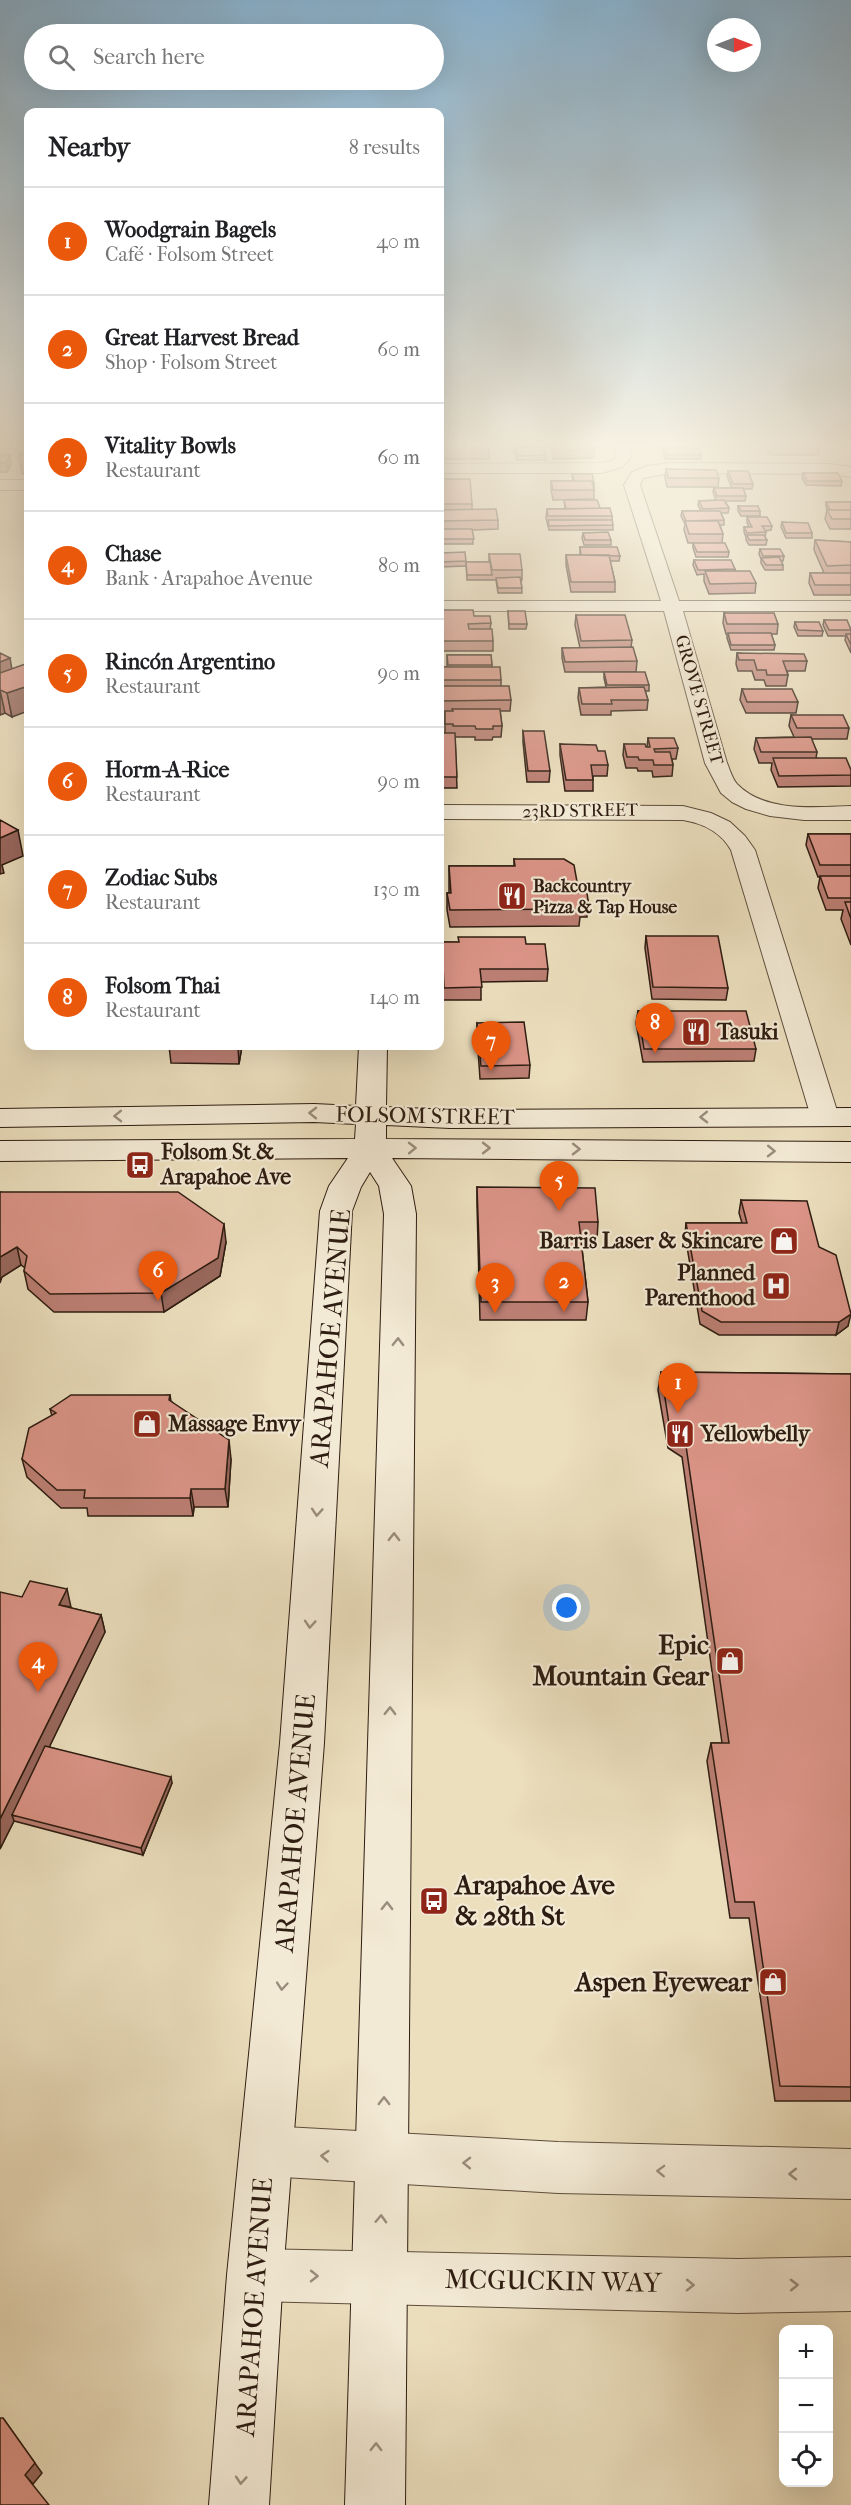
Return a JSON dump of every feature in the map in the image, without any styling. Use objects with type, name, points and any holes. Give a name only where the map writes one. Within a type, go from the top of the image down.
[{"type":"main road","points":[[373,1050],[371,1132],[394,1186],[400,1214],[375,2505]]},
{"type":"main road","name":"FOLSOM STREET","points":[[0,1118],[314,1113],[371,1132],[517,1148],[851,1152]]},
{"type":"main road","name":"FOLSOM STREET","points":[[0,1151],[371,1132],[450,1119],[838,1117]]},
{"type":"main road","name":"ARAPAHOE AVENUE","points":[[239,2505],[255,2275],[302,1743],[336,1211],[345,1186],[371,1132]]},
{"type":"street","name":"GROVE STREET","points":[[657,560],[716,763],[731,790],[757,804],[792,813],[851,813]]},
{"type":"street","points":[[444,606],[851,606]]},
{"type":"street","name":"23RD STREET","points":[[444,812],[672,812],[697,816],[718,824],[736,838],[743,850],[838,1117]]},
{"type":"street","points":[[266,2151],[383,2160],[720,2174],[851,2174]]},
{"type":"street","name":"MCGUCKIN WAY","points":[[255,2275],[738,2286],[851,2284]]},
{"type":"building","points":[[444,560],[466,560],[444,562]]},
{"type":"building","points":[[490,560],[521,560],[522,570],[492,570]]},
{"type":"building","points":[[567,560],[610,560],[615,582],[571,582]]},
{"type":"building","points":[[694,560],[731,560],[735,569],[698,570]]},
{"type":"building","points":[[762,560],[780,560],[783,565],[766,565]]},
{"type":"building","points":[[824,560],[851,560],[851,565],[827,566]]},
{"type":"building","points":[[466,562],[490,562],[492,575],[467,575]]},
{"type":"building","points":[[705,571],[750,571],[756,583],[710,584]]},
{"type":"building","points":[[810,573],[851,573],[851,585],[815,585]]},
{"type":"building","points":[[520,577],[522,588],[498,588],[496,578]]},
{"type":"building","points":[[444,610],[473,610],[474,616],[490,616],[491,623],[468,624],[469,629],[492,629],[493,641],[444,641]]},
{"type":"building","points":[[508,611],[525,611],[527,624],[509,624]]},
{"type":"building","points":[[724,613],[774,613],[778,624],[727,624]]},
{"type":"building","points":[[576,615],[625,615],[632,640],[581,641]]},
{"type":"building","points":[[824,620],[847,620],[851,630],[829,630]]},
{"type":"building","points":[[795,622],[819,622],[823,631],[798,630]]},
{"type":"building","points":[[728,633],[771,633],[775,645],[731,645]]},
{"type":"building","points":[[846,634],[851,634],[851,645]]},
{"type":"building","points":[[633,647],[637,661],[565,662],[562,648]]},
{"type":"building","points":[[0,653],[10,658],[0,662]]},
{"type":"building","points":[[737,653],[804,654],[807,661],[783,661],[788,675],[767,675],[766,670],[757,670],[754,660],[739,660]]},
{"type":"building","points":[[447,655],[491,655],[492,665],[448,665]]},
{"type":"building","points":[[24,664],[24,687],[7,693],[0,690],[0,673]]},
{"type":"building","points":[[444,667],[500,667],[501,680],[444,680]]},
{"type":"building","points":[[604,672],[645,672],[649,685],[607,685]]},
{"type":"building","points":[[444,686],[509,686],[511,700],[444,701]]},
{"type":"building","points":[[644,687],[648,700],[611,700],[612,704],[582,704],[579,688]]},
{"type":"building","points":[[742,689],[792,689],[798,702],[747,702]]},
{"type":"building","points":[[452,709],[500,709],[502,726],[493,726],[493,729],[476,729],[475,726],[445,724],[445,711],[453,711]]},
{"type":"building","points":[[791,715],[843,715],[849,728],[797,728]]},
{"type":"building","points":[[523,731],[544,731],[550,771],[528,771]]},
{"type":"building","points":[[444,733],[455,733],[457,777],[444,777]]},
{"type":"building","points":[[811,737],[817,752],[761,752],[756,738]]},
{"type":"building","points":[[648,738],[674,738],[678,748],[654,749],[655,752],[670,752],[673,765],[654,765],[653,760],[627,757],[624,744],[645,744],[646,747],[650,747]]},
{"type":"building","points":[[560,744],[596,745],[598,751],[605,751],[608,765],[591,765],[593,780],[566,780]]},
{"type":"building","points":[[773,758],[846,758],[851,775],[779,776]]},
{"type":"building","points":[[0,820],[18,830],[0,838]]},
{"type":"building","points":[[808,834],[851,834],[851,865],[820,865]]},
{"type":"building","name":"Backcountry Pizza & Tap House","points":[[514,859],[564,859],[574,865],[579,893],[587,893],[588,900],[580,901],[581,909],[450,910],[447,893],[451,893],[449,866],[515,866]]},
{"type":"building","points":[[820,876],[851,876],[851,898],[828,898]]},
{"type":"building","points":[[845,902],[851,902],[851,919]]},
{"type":"building","points":[[646,936],[718,936],[728,988],[653,987]]},
{"type":"building","points":[[458,937],[525,937],[526,944],[545,944],[548,969],[480,969],[482,987],[444,988],[444,942],[459,942]]},
{"type":"building","points":[[638,1011],[746,1011],[756,1049],[644,1049]]},
{"type":"building","points":[[524,1022],[530,1065],[481,1066],[477,1023]]},
{"type":"building","points":[[477,1187],[595,1188],[598,1222],[579,1222],[588,1302],[481,1302]]},
{"type":"building","points":[[0,1192],[178,1192],[224,1224],[218,1258],[161,1293],[50,1294],[24,1271],[27,1256],[17,1247],[0,1257]]},
{"type":"building","points":[[741,1200],[807,1201],[819,1247],[836,1255],[851,1314],[839,1322],[721,1322],[702,1311],[686,1223],[747,1223]]},
{"type":"building","points":[[661,1372],[851,1374],[851,2087],[780,2086],[754,1902],[735,1902],[711,1743],[729,1743],[685,1439],[670,1430]]},
{"type":"building","points":[[71,1395],[170,1395],[169,1400],[229,1440],[225,1489],[191,1489],[190,1498],[84,1498],[85,1490],[57,1490],[22,1459],[29,1428],[56,1413],[50,1409]]},
{"type":"building","points":[[30,1581],[67,1589],[59,1605],[101,1615],[0,1819],[0,1592],[22,1597]]},
{"type":"building","points":[[45,1746],[171,1777],[141,1848],[12,1815]]},
{"type":"building","points":[[0,2418],[3,2418],[35,2463],[25,2475],[49,2505],[0,2505]]},
{"type":"place","name":"Backcountry Pizza & Tap House","points":[[512,896]]},
{"type":"place","name":"Tasuki","points":[[696,1032]]},
{"type":"place","name":"Folsom Thai","points":[[655,1053]]},
{"type":"place","name":"Zodiac Subs","points":[[491,1071]]},
{"type":"place","name":"Folsom St & Arapahoe Ave","points":[[140,1165]]},
{"type":"place","name":"Rincón Argentino","points":[[559,1211]]},
{"type":"place","name":"Barris Laser & Skincare","points":[[784,1241]]},
{"type":"place","name":"Planned Parenthood","points":[[776,1286]]},
{"type":"place","name":"Horm-A-Rice","points":[[158,1301]]},
{"type":"place","name":"Great Harvest Bread","points":[[564,1312]]},
{"type":"place","name":"Vitality Bowls","points":[[495,1313]]},
{"type":"place","name":"Woodgrain Bagels","points":[[678,1413]]},
{"type":"place","name":"Massage Envy","points":[[147,1424]]},
{"type":"place","name":"Yellowbelly","points":[[680,1434]]},
{"type":"place","name":"Epic Mountain Gear","points":[[730,1661]]},
{"type":"place","name":"Chase","points":[[38,1692]]},
{"type":"place","name":"Arapahoe Ave & 28th St","points":[[434,1901]]},
{"type":"place","name":"Aspen Eyewear","points":[[773,1982]]}]
